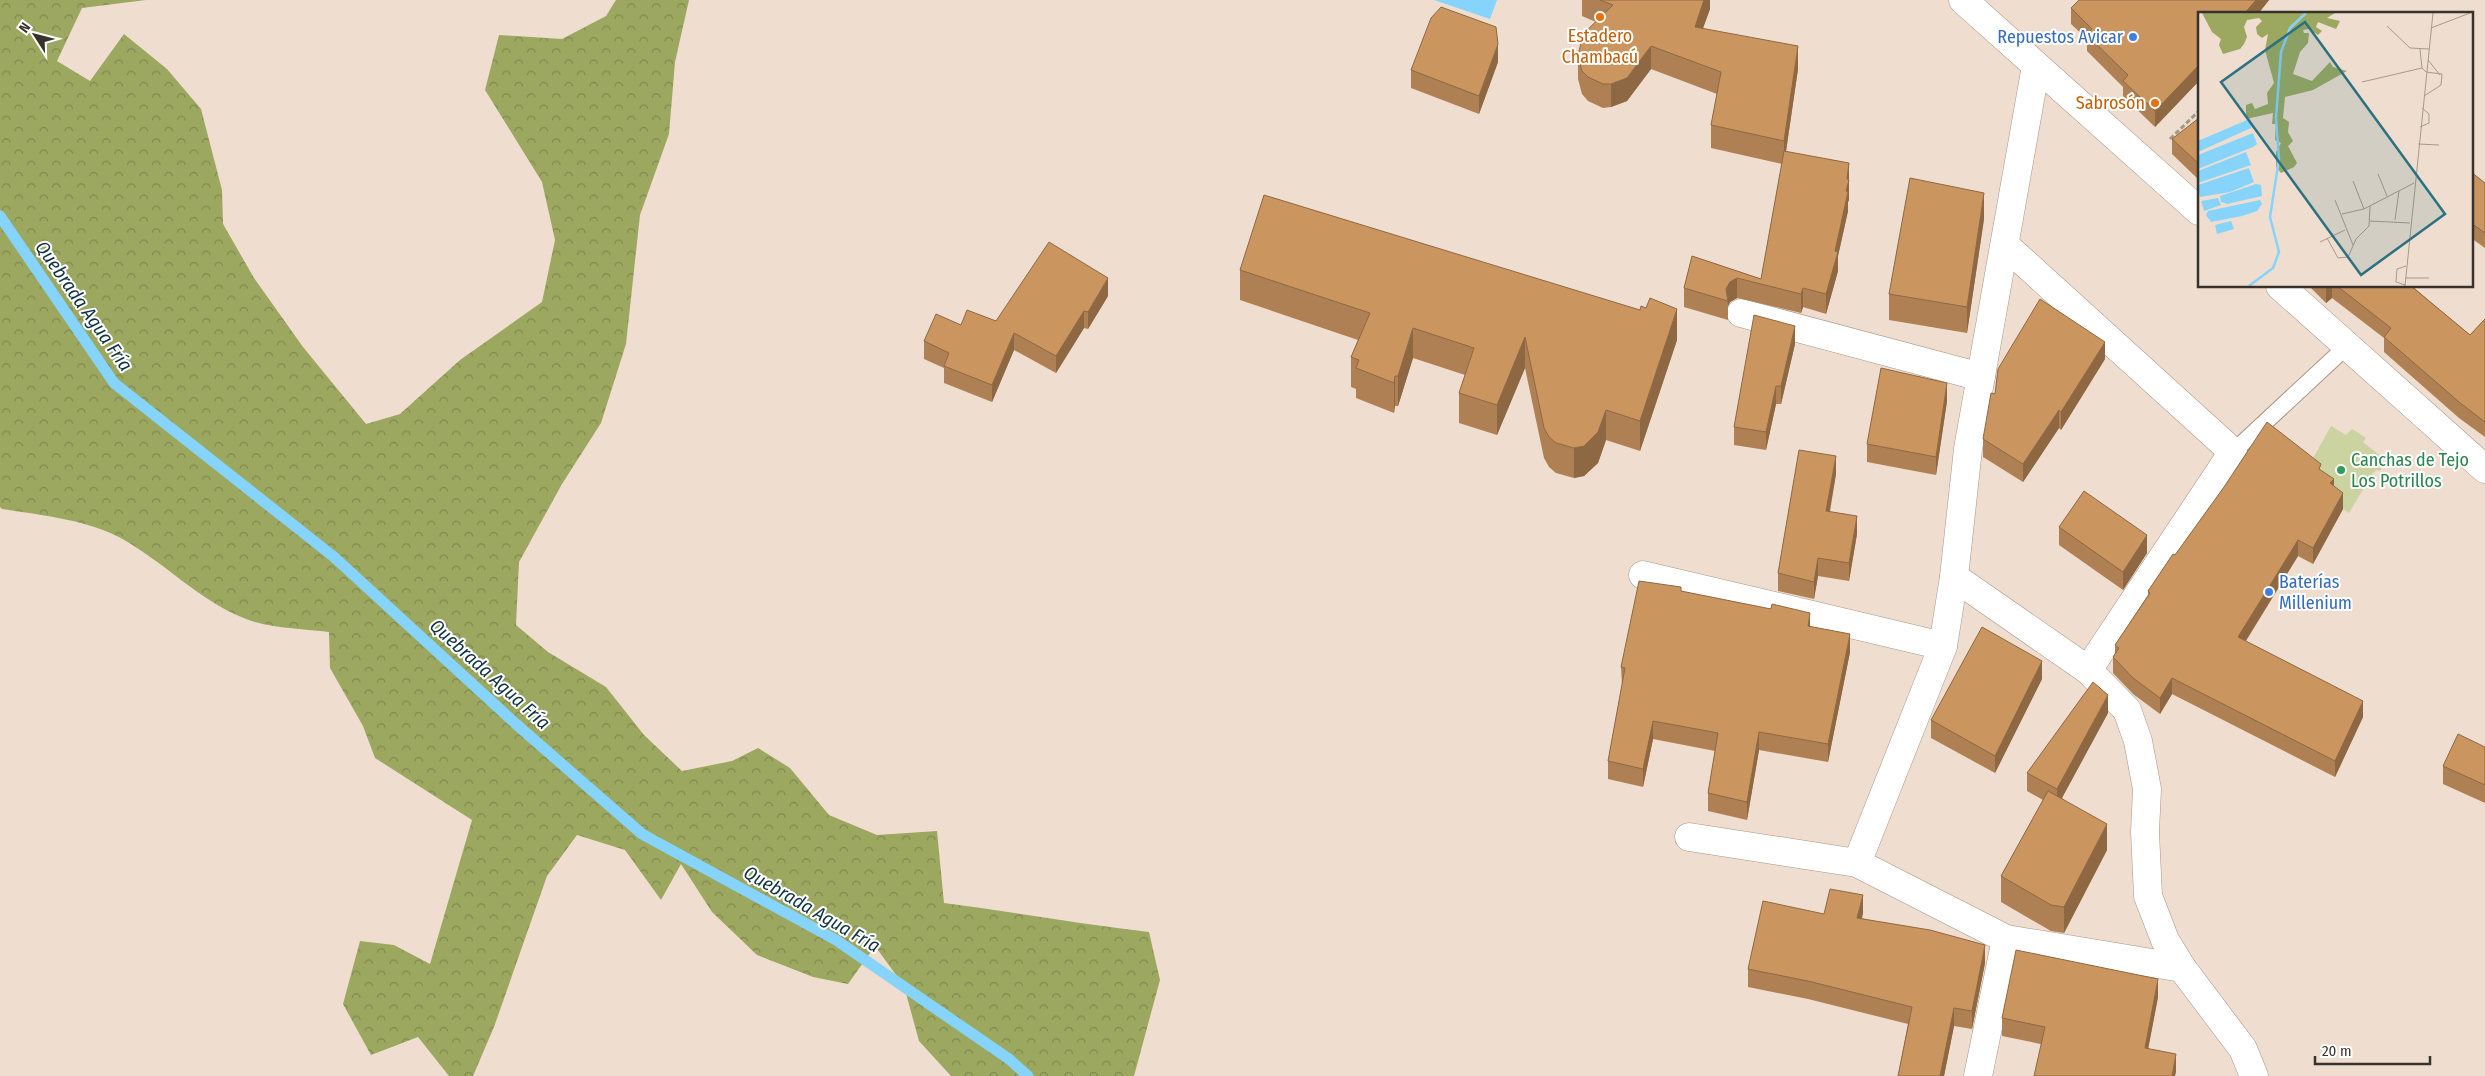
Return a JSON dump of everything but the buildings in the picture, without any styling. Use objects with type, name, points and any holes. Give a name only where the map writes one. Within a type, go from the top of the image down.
[{"type":"street","points":[[1963,0],[2198,210]]},
{"type":"street","points":[[1857,863],[1943,646],[1954,578],[1968,449],[2036,66]]},
{"type":"street","points":[[2004,245],[2233,452],[2088,670]]},
{"type":"street","points":[[2282,288],[2346,347],[2485,469]]},
{"type":"street","points":[[1741,313],[1981,377]]},
{"type":"street","points":[[1643,575],[1943,646]]},
{"type":"street","points":[[1954,578],[2088,670],[2127,710],[2138,741],[2147,789],[2145,832],[2148,896],[2165,940],[2182,968],[2243,1049],[2254,1076]]},
{"type":"street","points":[[1689,837],[1857,863],[2006,939],[2182,968]]},
{"type":"street","points":[[1978,1076],[2006,939]]},
{"type":"lane","points":[[2233,452],[2346,347]]},
{"type":"path","points":[[2148,164],[2198,112]]},
{"type":"green space","points":[[0,0],[146,0],[82,8],[57,61],[90,81],[124,34],[167,69],[201,109],[222,190],[223,224],[254,278],[303,347],[366,424],[400,414],[460,360],[542,302],[555,240],[542,182],[485,90],[499,35],[562,39],[606,16],[616,0],[689,0],[675,62],[669,134],[640,215],[626,344],[601,423],[562,484],[519,562],[516,625],[548,652],[606,687],[644,735],[682,771],[732,761],[758,748],[790,768],[829,815],[877,835],[937,831],[944,903],[1149,932],[1160,980],[1134,1076],[951,1076],[919,1041],[904,986],[875,946],[848,984],[813,977],[757,955],[712,912],[681,864],[661,900],[625,850],[577,835],[547,876],[494,1027],[473,1076],[449,1076],[418,1037],[371,1055],[343,1004],[360,941],[394,945],[430,964],[472,820],[375,758],[363,726],[330,668],[329,632],[276,626],[246,619],[212,602],[133,545],[104,530],[90,525],[2,509],[0,507]]},
{"type":"green space","name":"Canchas de Tejo Los Potrillos","points":[[2331,426],[2346,435],[2352,429],[2366,438],[2363,442],[2382,457],[2378,462],[2383,466],[2380,471],[2377,470],[2373,473],[2349,513],[2330,500],[2307,469]]},
{"type":"water","points":[[1434,0],[1497,0],[1490,19]]},
{"type":"waterway","name":"Quebrada Agua Fría","points":[[0,216],[114,383],[334,557],[516,724],[642,834],[836,940],[1009,1059],[1028,1076]]},
{"type":"place","name":"Estadero Chambacú","points":[[1600,17]]},
{"type":"place","name":"Repuestos Avicar","points":[[2133,37]]},
{"type":"place","name":"Sabrosón","points":[[2155,103]]},
{"type":"place","name":"Canchas de Tejo Los Potrillos","points":[[2341,470]]},
{"type":"place","name":"Baterías Millenium","points":[[2269,592]]}]
